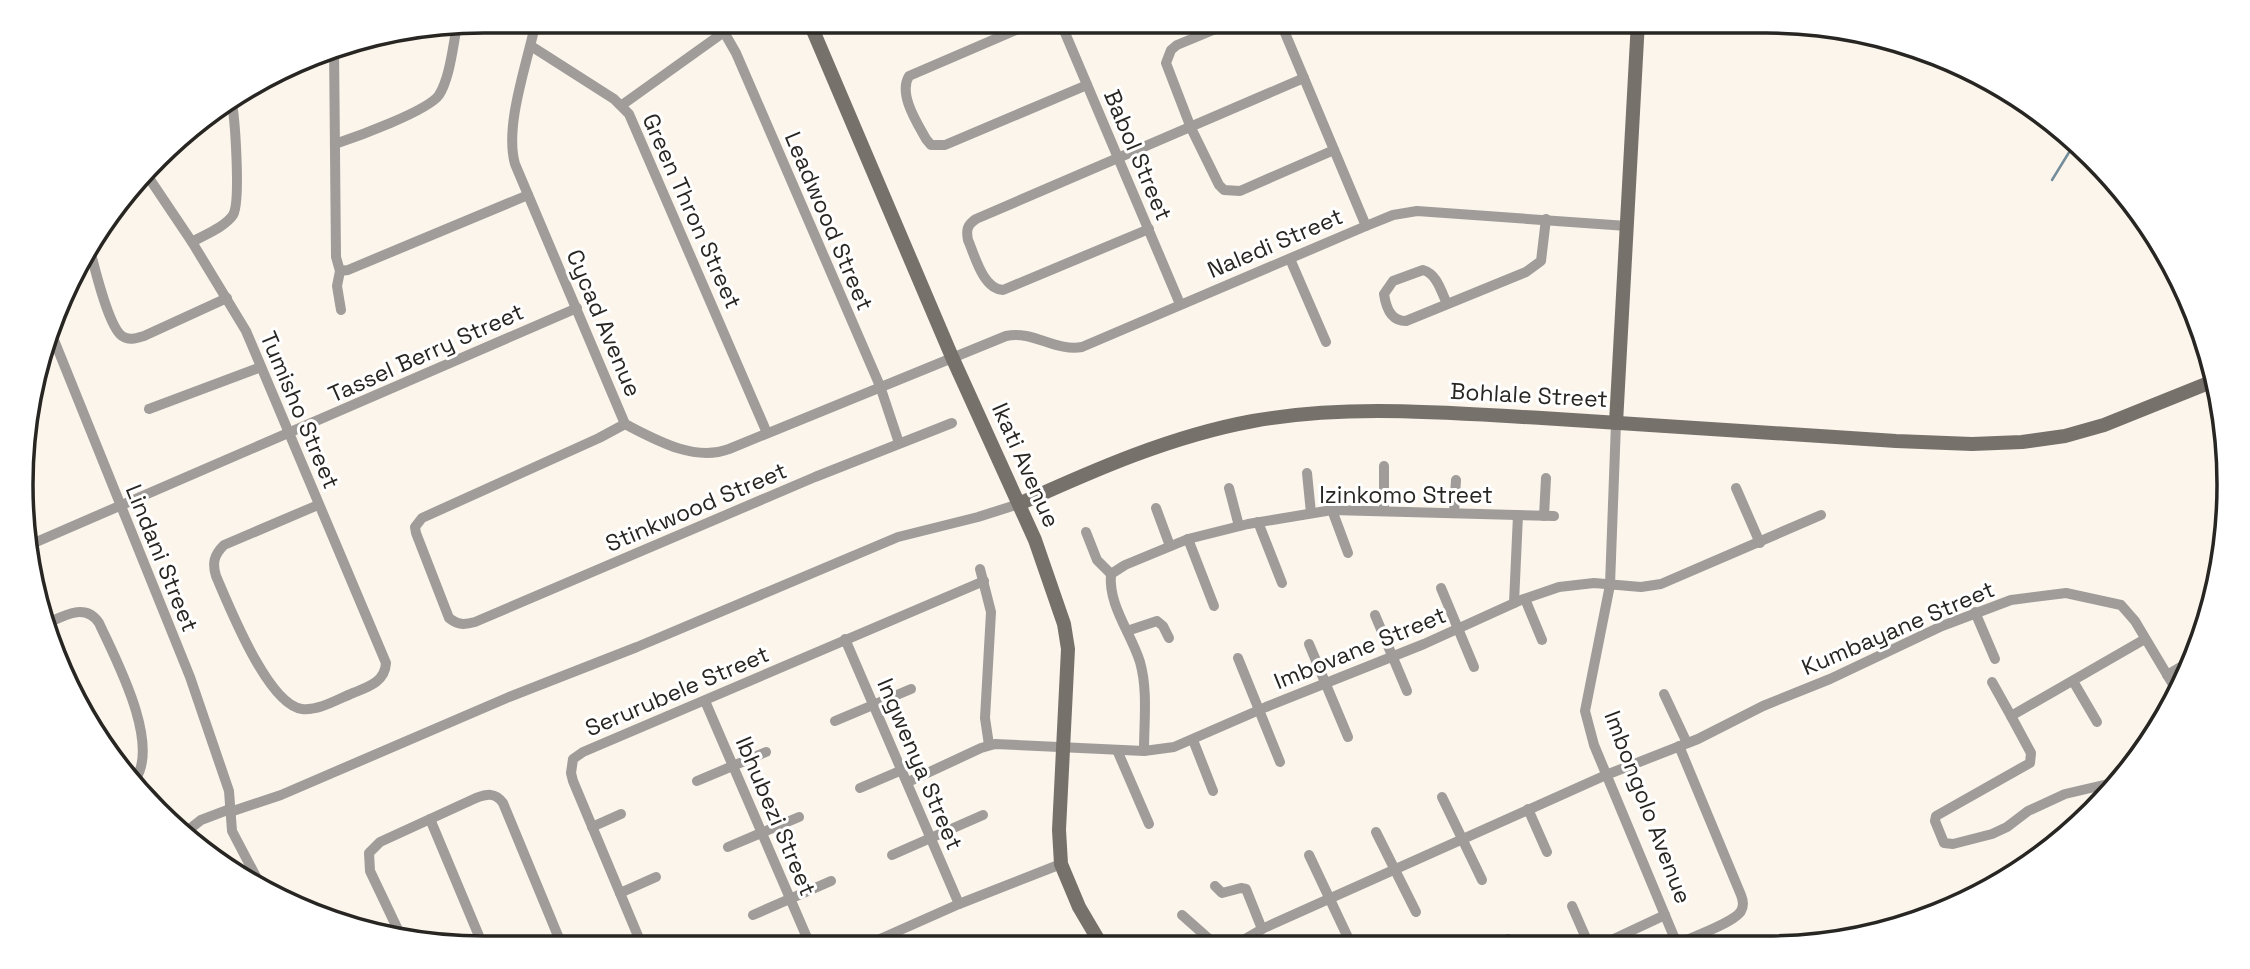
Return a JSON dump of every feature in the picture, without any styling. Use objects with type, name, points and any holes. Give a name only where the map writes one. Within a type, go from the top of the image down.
[{"type":"street","name":"Cycad Avenue","points":[[534,33],[514,120],[512,140],[515,164],[625,424],[688,451],[709,455],[952,357]]},
{"type":"street","points":[[622,105],[723,33]]},
{"type":"street","name":"Leadwood Street","points":[[725,33],[736,53],[880,386],[899,443]]},
{"type":"street","name":"Ikati Avenue","points":[[814,33],[952,357],[1035,540],[1067,637],[1059,830],[1061,864],[1079,907],[1096,936]]},
{"type":"street","points":[[1009,33],[909,76],[904,89],[931,145],[945,145],[1087,85]]},
{"type":"street","name":"Babol Street","points":[[1065,33],[1180,304]]},
{"type":"street","points":[[1206,33],[1177,45],[1167,57],[1167,70],[1214,178],[1224,190],[1240,191],[1334,150]]},
{"type":"street","points":[[1285,33],[1366,226]]},
{"type":"street","points":[[1627,226],[1637,33]]},
{"type":"street","points":[[335,144],[421,108],[436,99],[444,85],[455,34]]},
{"type":"street","name":"Green Thron Street","points":[[531,46],[622,105],[635,125],[767,433]]},
{"type":"street","points":[[334,59],[337,286],[341,310]]},
{"type":"street","points":[[1149,229],[1003,290],[997,290],[987,282],[968,240],[967,227],[976,219],[1304,78]]},
{"type":"street","points":[[192,242],[229,219],[236,207],[237,177],[232,110]]},
{"type":"street","name":"Tumisho Street","points":[[150,181],[192,242],[246,331],[386,663],[383,675],[371,685],[319,707],[304,710],[296,708],[283,697],[253,659],[216,576],[214,556],[224,545],[318,505]]},
{"type":"street","points":[[338,267],[348,270],[528,195]]},
{"type":"street","name":"Naledi Street","points":[[952,357],[1016,334],[1065,347],[1082,347],[1393,215],[1417,211],[1627,226]]},
{"type":"street","points":[[1447,304],[1432,273],[1423,270],[1393,281],[1384,294],[1391,316],[1400,321],[1412,319],[1535,267],[1541,261],[1546,219]]},
{"type":"street","name":"Imbongolo Avenue","points":[[1627,226],[1610,585],[1585,711],[1589,731],[1606,775],[1674,936]]},
{"type":"street","points":[[1290,259],[1325,342]]},
{"type":"street","points":[[93,260],[111,320],[124,337],[130,339],[144,336],[227,298]]},
{"type":"street","name":"Tassel Berry Street","points":[[37,542],[577,308]]},
{"type":"street","name":"Lindani Street","points":[[56,344],[190,677],[230,806],[230,824],[253,871]]},
{"type":"street","points":[[149,409],[261,367]]},
{"type":"street","name":"Bohlale Street","points":[[1019,504],[1103,467],[1159,447],[1216,430],[1290,416],[1375,410],[1959,443],[2022,442],[2051,436],[2203,375]]},
{"type":"street","name":"Bohlale Street","points":[[2051,436],[2065,436],[2088,430],[2205,384]]},
{"type":"street","name":"Stinkwood Street","points":[[625,424],[426,514],[415,527],[445,610],[456,624],[475,622],[952,423]]},
{"type":"street","points":[[1384,466],[1384,510]]},
{"type":"street","points":[[1307,473],[1311,513]]},
{"type":"street","name":"Izinkomo Street","points":[[1111,574],[1125,565],[1188,539],[1258,522],[1332,510],[1549,516],[1546,478]]},
{"type":"street","points":[[1454,513],[1455,480]]},
{"type":"street","points":[[1229,488],[1239,526]]},
{"type":"street","points":[[1736,488],[1760,543]]},
{"type":"street","points":[[191,828],[230,806],[281,795],[509,696],[637,647],[890,540],[1019,504]]},
{"type":"street","points":[[1156,508],[1170,546]]},
{"type":"street","points":[[1332,510],[1348,553]]},
{"type":"street","points":[[1514,604],[1518,515]]},
{"type":"street","name":"Imbovane Street","points":[[908,782],[989,745],[1144,751],[1174,747],[1525,599],[1569,584],[1640,587],[1661,584],[1821,515]]},
{"type":"street","points":[[1258,522],[1282,583]]},
{"type":"street","points":[[1086,533],[1097,560],[1111,574],[1111,593],[1140,663],[1143,680],[1144,751]]},
{"type":"street","points":[[1188,539],[1214,606]]},
{"type":"street","points":[[979,569],[991,612],[985,718],[989,745]]},
{"type":"street","name":"Serurubele Street","points":[[639,936],[571,773],[573,759],[583,752],[984,581]]},
{"type":"street","points":[[1441,588],[1474,667]]},
{"type":"street","name":"Kumbayane Street","points":[[1250,936],[1528,809],[1683,745],[1975,612],[2034,596],[2076,593],[2121,605],[2131,615],[2171,682]]},
{"type":"street","points":[[1525,599],[1542,640]]},
{"type":"street","points":[[54,621],[80,611],[91,614],[99,623],[134,702],[142,757],[138,774]]},
{"type":"street","points":[[1975,612],[1995,659]]},
{"type":"street","points":[[1375,615],[1407,691]]},
{"type":"street","points":[[1127,631],[1157,621],[1161,623],[1169,638]]},
{"type":"street","name":"Ingwenya Street","points":[[845,639],[959,904]]},
{"type":"street","points":[[2011,716],[2145,639]]},
{"type":"street","points":[[1309,644],[1348,737]]},
{"type":"street","points":[[1238,658],[1280,762]]},
{"type":"street","points":[[2167,675],[2176,670]]},
{"type":"street","points":[[2073,681],[2096,722]]},
{"type":"street","points":[[1992,682],[2031,753],[2030,763],[1936,816],[1935,821],[1942,841],[1953,844],[1997,832],[2028,811],[2065,794],[2102,785]]},
{"type":"street","points":[[835,721],[911,690]]},
{"type":"street","points":[[1664,694],[1743,904],[1735,917],[1694,936]]},
{"type":"street","name":"Ibhubezi Street","points":[[705,701],[806,936]]},
{"type":"street","points":[[1193,740],[1213,791]]},
{"type":"street","points":[[1117,750],[1149,824]]},
{"type":"street","points":[[697,781],[766,752]]},
{"type":"street","points":[[860,788],[902,770]]},
{"type":"street","points":[[397,927],[370,871],[369,853],[380,842],[484,795],[498,797],[558,936]]},
{"type":"street","points":[[1442,797],[1482,880]]},
{"type":"street","points":[[1528,809],[1548,852]]},
{"type":"street","points":[[592,827],[621,814]]},
{"type":"street","points":[[892,855],[983,816]]},
{"type":"street","points":[[728,847],[799,817]]},
{"type":"street","points":[[430,819],[479,936]]},
{"type":"street","points":[[1376,832],[1416,912]]},
{"type":"street","points":[[1310,855],[1347,936]]},
{"type":"street","points":[[887,936],[1061,864]]},
{"type":"street","points":[[621,893],[656,877]]},
{"type":"street","points":[[752,915],[831,881]]},
{"type":"street","points":[[1215,886],[1222,893],[1246,889],[1262,929]]},
{"type":"street","points":[[1573,906],[1585,936]]},
{"type":"street","points":[[1182,915],[1206,936]]},
{"type":"street","points":[[1620,936],[1665,915]]},
{"type":"waterway","points":[[2052,180],[2070,151]]}]
